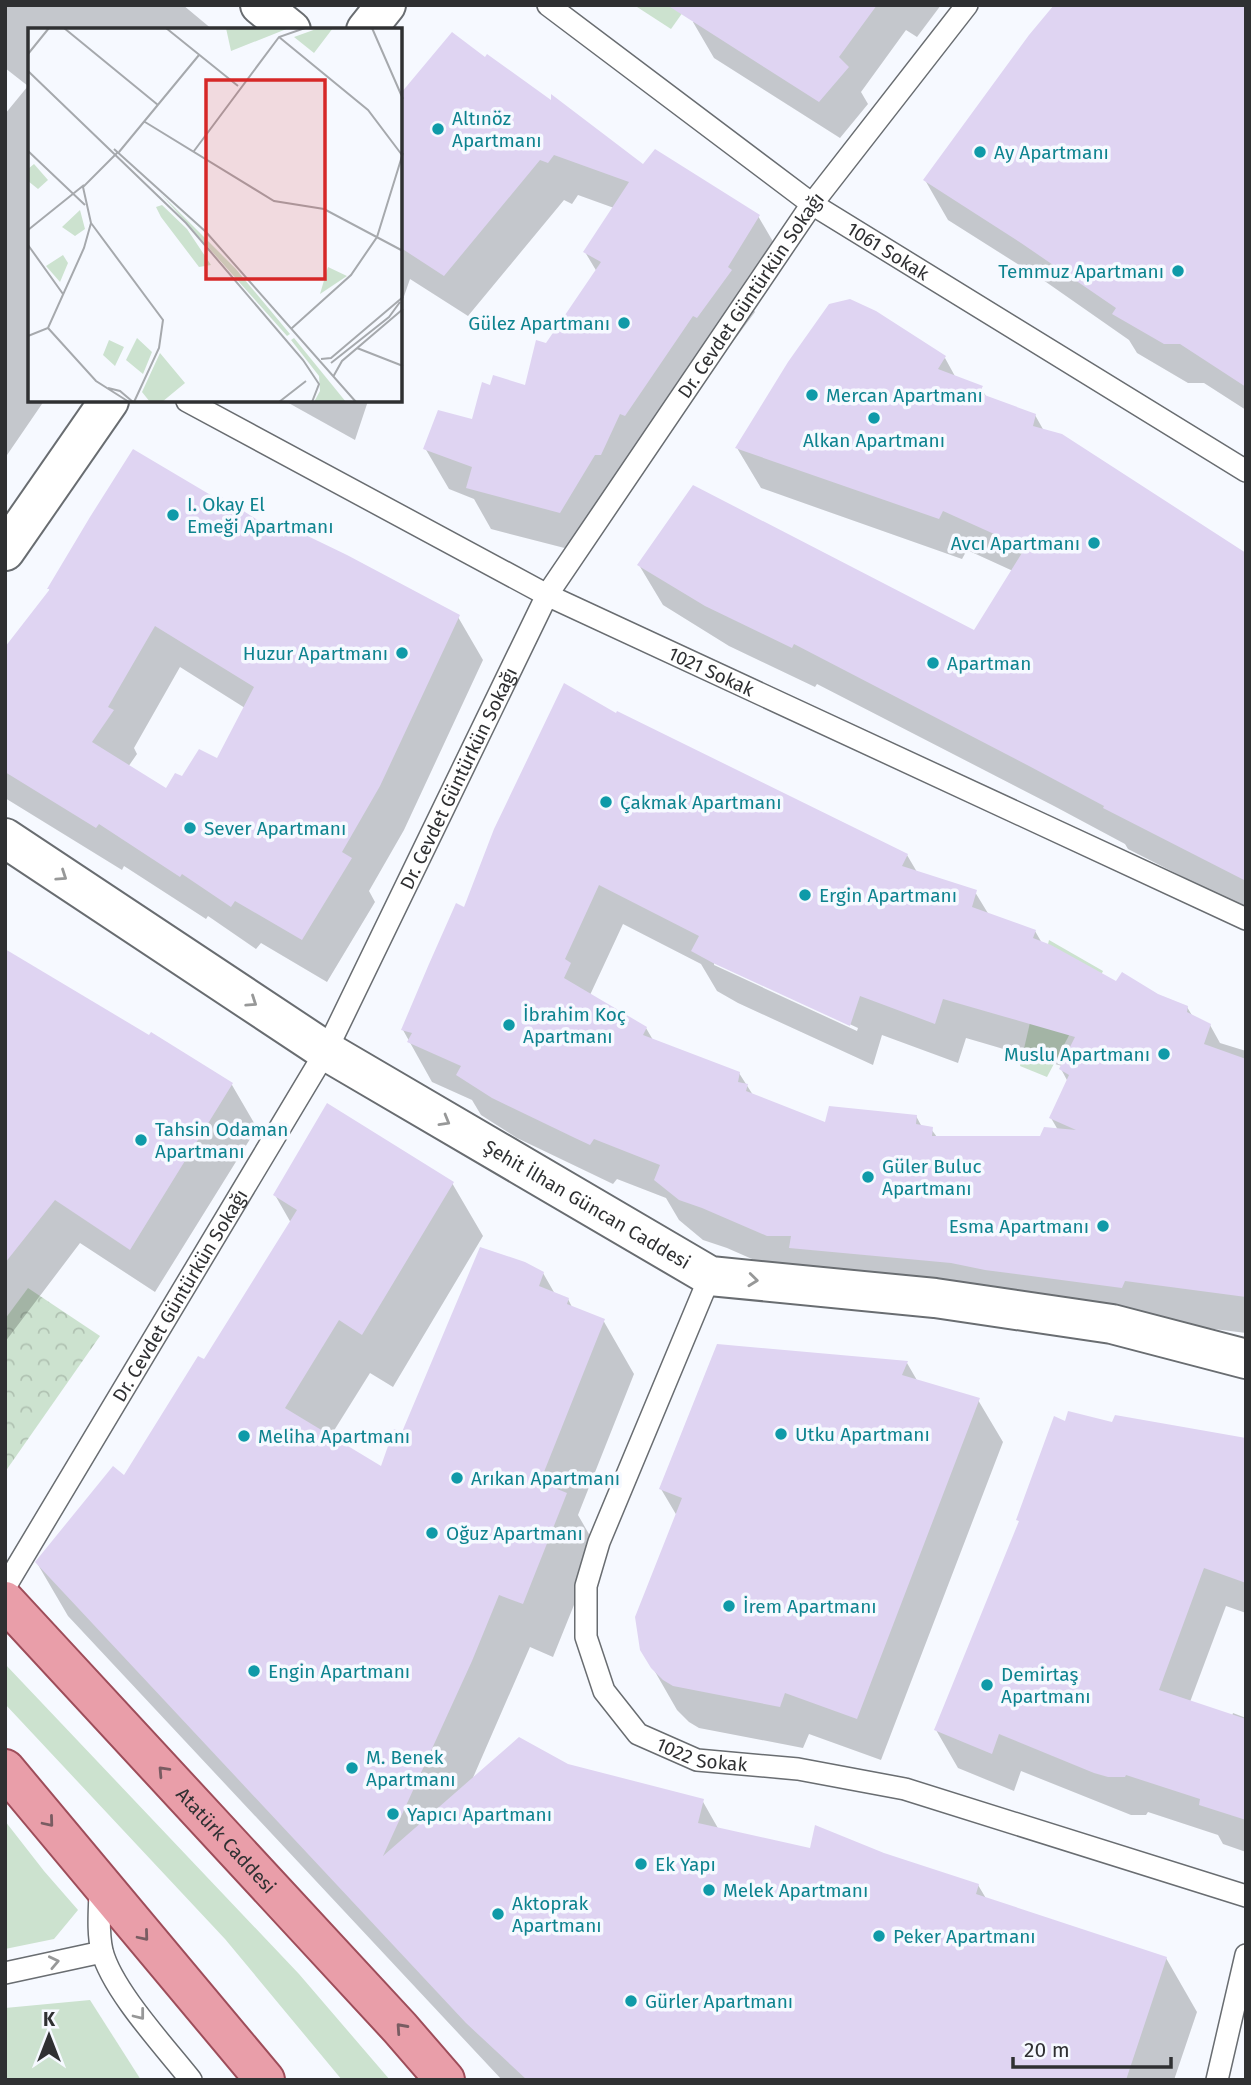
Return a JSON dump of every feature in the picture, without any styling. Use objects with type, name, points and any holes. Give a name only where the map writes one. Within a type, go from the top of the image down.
[{"type":"main road","name":"Atatürk Caddesi","points":[[5,1601],[445,2080]]},
{"type":"main road","points":[[5,1769],[265,2080]]},
{"type":"street","points":[[260,5],[289,28]]},
{"type":"street","points":[[368,28],[386,5]]},
{"type":"street","points":[[5,551],[108,402]]},
{"type":"street","name":"Şehit İlhan Güncan Caddesi","points":[[5,838],[326,1051],[709,1276],[935,1298],[1099,1322],[1246,1359]]},
{"type":"lane","name":"1061 Sokak","points":[[548,5],[812,204],[1246,471]]},
{"type":"lane","name":"Dr. Cevdet Güntürkün Sokağı","points":[[5,1587],[326,1051],[547,594],[812,204],[967,5]]},
{"type":"lane","name":"1021 Sokak","points":[[189,402],[547,594],[1246,919]]},
{"type":"lane","name":"1022 Sokak","points":[[709,1276],[599,1542],[586,1586],[586,1637],[604,1691],[638,1734],[698,1760],[798,1769],[905,1789],[1246,1896]]},
{"type":"lane","points":[[100,1884],[99,1918],[103,1952],[123,1994],[191,2080]]},
{"type":"lane","points":[[5,1972],[103,1952]]},
{"type":"lane","points":[[1217,2080],[1246,1955]]},
{"type":"green space","points":[[634,5],[688,5],[671,29]]},
{"type":"green space","points":[[1049,940],[1103,971],[1047,1077],[1020,1066]]},
{"type":"green space","points":[[28,1288],[100,1336],[5,1472],[5,1319]]},
{"type":"green space","points":[[5,1664],[299,1974],[390,2080],[342,2080],[225,1939],[5,1704]]},
{"type":"green space","points":[[5,1821],[78,1910],[54,1939],[5,1949]]},
{"type":"green space","points":[[90,2000],[141,2080],[5,2080],[5,2008]]},
{"type":"building","points":[[667,5],[877,5],[839,57],[849,67],[819,102]]},
{"type":"building","points":[[1054,5],[1246,5],[1246,387],[1180,344],[1164,344],[1112,314],[1116,308],[923,180]]},
{"type":"building","points":[[452,32],[551,100],[551,94],[643,164],[655,149],[760,215],[728,267],[732,270],[697,318],[693,316],[625,416],[620,414],[601,455],[595,455],[560,513],[466,488],[472,467],[423,449],[438,410],[472,419],[482,382],[490,385],[493,375],[525,385],[536,340],[546,343],[601,262],[583,252],[629,182],[554,155],[548,163],[540,160],[444,276],[402,249],[402,92]]},
{"type":"building","points":[[850,299],[876,311],[946,356],[938,369],[983,386],[979,393],[1036,414],[1033,426],[1062,434],[1246,553],[1246,881],[794,644],[792,648],[705,606],[637,565],[693,485],[974,630],[1025,548],[943,511],[939,519],[735,448],[788,362],[829,304]]},
{"type":"building","points":[[133,449],[214,497],[217,494],[284,537],[289,527],[460,615],[380,786],[342,852],[352,858],[302,940],[235,901],[231,907],[99,824],[96,828],[5,772],[5,647],[50,589],[47,589]],"holes":[[[155,626],[254,687],[217,758],[199,749],[182,776],[175,773],[166,788],[92,742],[114,710],[108,707]]]},
{"type":"building","points":[[564,683],[616,713],[617,711],[908,854],[902,866],[977,890],[972,907],[1036,930],[1033,938],[1116,981],[1122,972],[1158,994],[1188,1006],[1187,1012],[1211,1024],[1204,1044],[1246,1059],[1246,1297],[1125,1281],[1122,1288],[951,1263],[789,1248],[791,1236],[767,1236],[679,1200],[654,1180],[660,1165],[594,1139],[590,1145],[492,1098],[456,1075],[461,1066],[407,1042],[412,1033],[401,1030],[456,903],[464,907],[494,829]],"holes":[[[599,885],[699,936],[691,951],[850,1026],[860,996],[935,1024],[943,999],[1075,1037],[1059,1069],[1069,1075],[1049,1118],[1076,1130],[1044,1127],[1040,1136],[932,1136],[933,1127],[916,1124],[917,1115],[829,1106],[825,1122],[746,1091],[748,1084],[738,1082],[740,1072],[643,1035],[647,1027],[564,978],[571,963],[565,959]]]},
{"type":"building","points":[[5,949],[149,1035],[151,1032],[233,1083],[130,1250],[55,1200],[5,1263]]},
{"type":"building","points":[[327,1103],[454,1182],[362,1335],[339,1320],[285,1408],[381,1466],[394,1429],[402,1432],[480,1247],[525,1262],[544,1272],[539,1286],[569,1298],[567,1304],[605,1319],[540,1482],[567,1493],[523,1604],[499,1595],[472,1661],[383,1856],[519,1737],[568,1764],[704,1799],[698,1823],[810,1848],[815,1825],[884,1853],[979,1884],[976,1894],[1167,1957],[1126,2080],[527,2080],[466,2023],[35,1562],[113,1466],[124,1475],[198,1356],[204,1359],[297,1210],[273,1195]]},
{"type":"building","points":[[717,1344],[908,1361],[902,1375],[980,1398],[857,1719],[785,1693],[780,1707],[673,1686],[651,1668],[640,1650],[635,1617],[682,1498],[659,1489]]},
{"type":"building","points":[[1068,1411],[1112,1422],[1115,1415],[1246,1438],[1246,1583],[1204,1568],[1159,1690],[1246,1719],[1246,1820],[1199,1805],[1200,1799],[1126,1775],[1108,1777],[1094,1773],[999,1734],[992,1754],[934,1730],[1019,1521],[1016,1520],[1054,1416],[1065,1421]]},
{"type":"place","name":"Altınöz Apartmanı","points":[[438,129]]},
{"type":"place","name":"Ay Apartmanı","points":[[980,152]]},
{"type":"place","name":"Temmuz Apartmanı","points":[[1178,271]]},
{"type":"place","name":"Gülez Apartmanı","points":[[624,323]]},
{"type":"place","name":"Mercan Apartmanı","points":[[812,395]]},
{"type":"place","name":"Alkan Apartmanı","points":[[874,418]]},
{"type":"place","name":"I. Okay El Emeği Apartmanı","points":[[173,515]]},
{"type":"place","name":"Avcı Apartmanı","points":[[1094,543]]},
{"type":"place","name":"Huzur Apartmanı","points":[[402,653]]},
{"type":"place","name":"Apartman","points":[[933,663]]},
{"type":"place","name":"Çakmak Apartmanı","points":[[606,802]]},
{"type":"place","name":"Sever Apartmanı","points":[[190,828]]},
{"type":"place","name":"Ergin Apartmanı","points":[[805,895]]},
{"type":"place","name":"İbrahim Koç Apartmanı","points":[[509,1025]]},
{"type":"place","name":"Muslu Apartmanı","points":[[1164,1054]]},
{"type":"place","name":"Tahsin Odaman Apartmanı","points":[[141,1140]]},
{"type":"place","name":"Güler Buluc Apartmanı","points":[[868,1177]]},
{"type":"place","name":"Esma Apartmanı","points":[[1103,1226]]},
{"type":"place","name":"Utku Apartmanı","points":[[781,1434]]},
{"type":"place","name":"Meliha Apartmanı","points":[[244,1436]]},
{"type":"place","name":"Arıkan Apartmanı","points":[[457,1478]]},
{"type":"place","name":"Oğuz Apartmanı","points":[[432,1533]]},
{"type":"place","name":"İrem Apartmanı","points":[[729,1606]]},
{"type":"place","name":"Engin Apartmanı","points":[[254,1671]]},
{"type":"place","name":"Demirtaş Apartmanı","points":[[987,1685]]},
{"type":"place","name":"M. Benek Apartmanı","points":[[352,1768]]},
{"type":"place","name":"Yapıcı Apartmanı","points":[[393,1814]]},
{"type":"place","name":"Ek Yapı","points":[[641,1864]]},
{"type":"place","name":"Melek Apartmanı","points":[[709,1890]]},
{"type":"place","name":"Aktoprak Apartmanı","points":[[498,1914]]},
{"type":"place","name":"Peker Apartmanı","points":[[879,1936]]},
{"type":"place","name":"Gürler Apartmanı","points":[[631,2001]]}]
